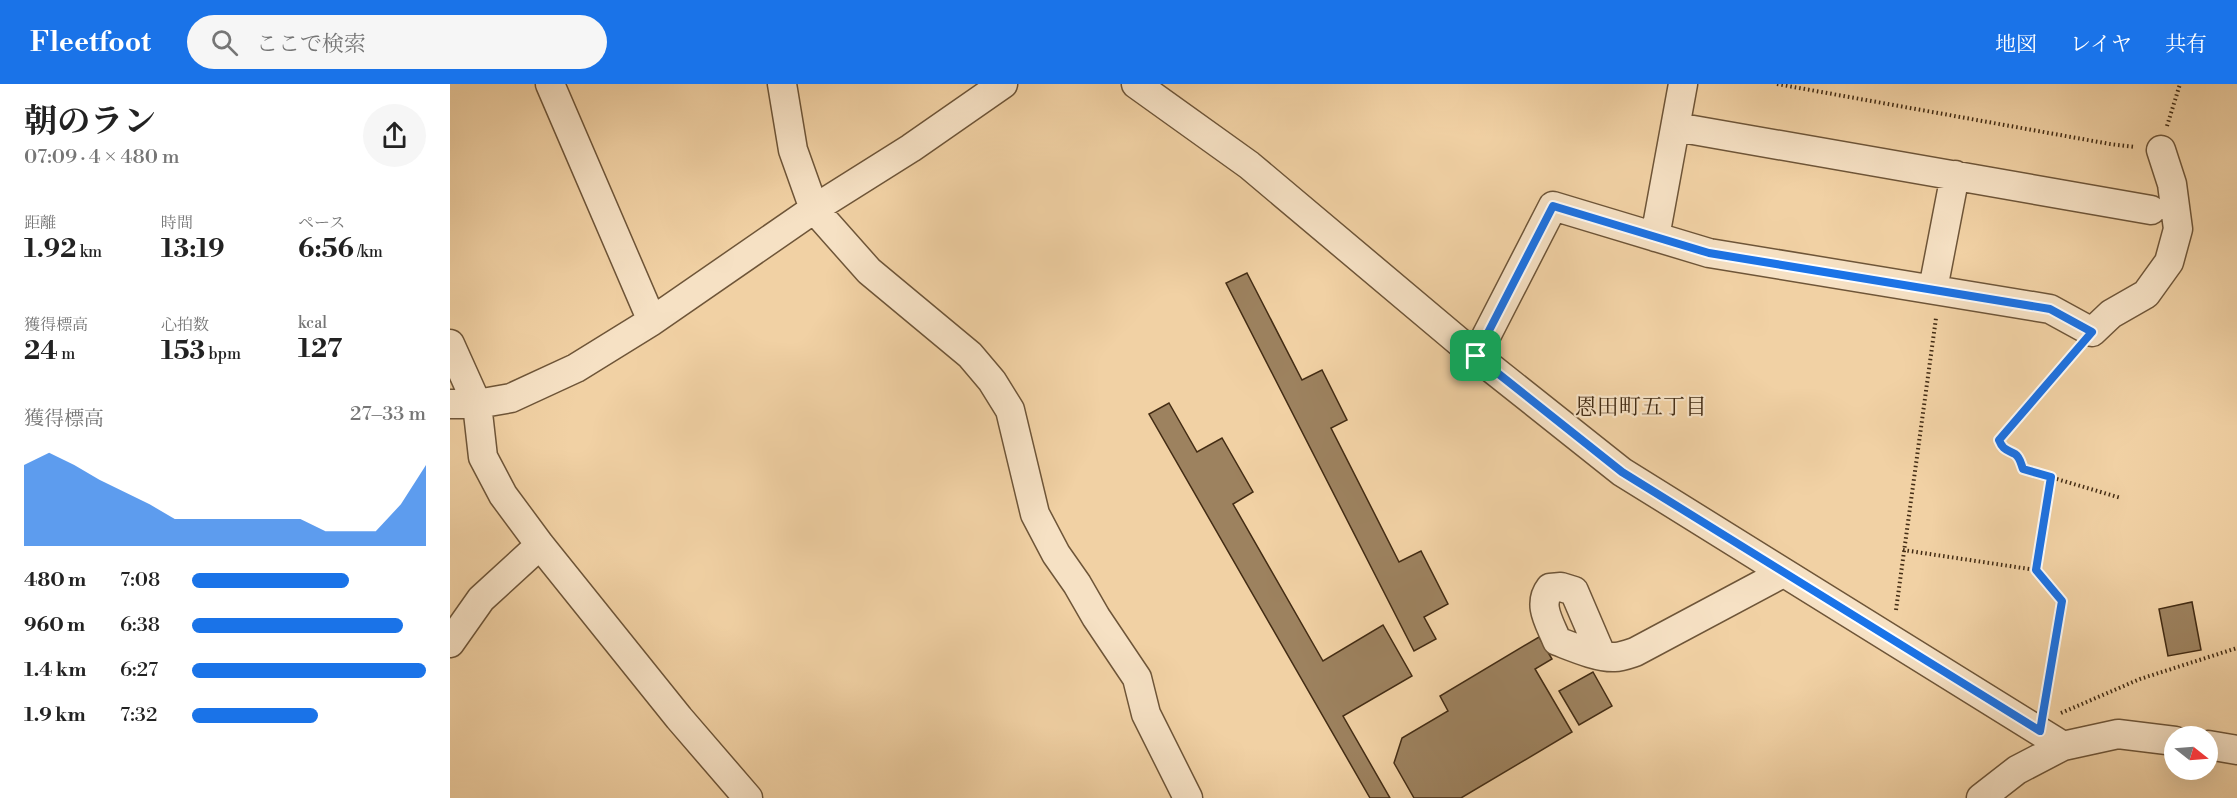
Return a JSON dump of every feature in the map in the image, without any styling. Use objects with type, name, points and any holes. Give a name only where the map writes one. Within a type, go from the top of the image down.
[{"type":"street","points":[[550,84],[652,321]]},
{"type":"street","points":[[782,84],[793,150],[814,209],[869,271],[970,355],[992,381],[1010,411],[1035,514],[1056,554],[1137,678],[1146,714],[1188,798]]},
{"type":"street","points":[[464,404],[511,398],[576,368],[652,321],[814,209],[911,148],[1003,84]]},
{"type":"street","points":[[1136,84],[1249,165],[1476,356],[1622,472],[2063,746]]},
{"type":"street","points":[[1655,237],[1683,84]]},
{"type":"street","points":[[1676,127],[2151,210]]},
{"type":"street","points":[[1476,356],[1553,206],[1709,253],[2050,309],[2092,332],[2111,314],[2146,294],[2169,262],[2178,229],[2172,184],[2161,150]]},
{"type":"street","points":[[1936,289],[1955,175]]},
{"type":"street","points":[[450,344],[464,404],[483,457],[503,495],[540,545],[679,718],[748,798]]},
{"type":"street","points":[[450,643],[481,599],[540,545]]},
{"type":"street","points":[[1601,654],[1615,657],[1635,652],[1783,573]]},
{"type":"street","points":[[1981,798],[2017,770],[2063,746],[2118,734],[2164,740]]},
{"type":"street","points":[[2218,747],[2237,750]]},
{"type":"path","points":[[1777,84],[2110,144],[2161,150],[2180,84]]},
{"type":"path","points":[[1891,639],[1902,578],[1903,550],[1936,289]]},
{"type":"path","points":[[2092,332],[1999,440],[2007,452],[2019,458],[2023,469],[2121,498]]},
{"type":"path","points":[[2036,570],[2051,477]]},
{"type":"path","points":[[1903,550],[2036,570],[2062,601],[2040,731]]},
{"type":"path","points":[[2040,731],[2063,711],[2140,679],[2237,648]]},
{"type":"building","points":[[1247,273],[1302,380],[1322,370],[1347,420],[1331,428],[1399,562],[1421,551],[1448,604],[1424,617],[1436,639],[1414,651],[1226,283]]},
{"type":"building","points":[[1169,403],[1197,452],[1222,438],[1253,492],[1233,504],[1323,661],[1383,625],[1412,676],[1343,716],[1390,798],[1370,798],[1149,414]]},
{"type":"building","points":[[2192,602],[2201,650],[2168,656],[2159,609]]},
{"type":"building","points":[[1539,637],[1552,659],[1535,669],[1572,732],[1461,798],[1414,798],[1394,763],[1402,738],[1448,711],[1440,696]]},
{"type":"building","points":[[1593,672],[1612,706],[1579,725],[1559,691]]},
{"type":"district","name":"恩田町五丁目","points":[[1641,406]]},
{"type":"route","points":[[1553,206],[1709,253],[2050,309],[2092,332],[1999,440],[2007,452],[2019,458],[2023,469],[2051,477],[2036,570],[2062,601],[2040,731],[1622,472],[1476,356],[1553,206]]}]
